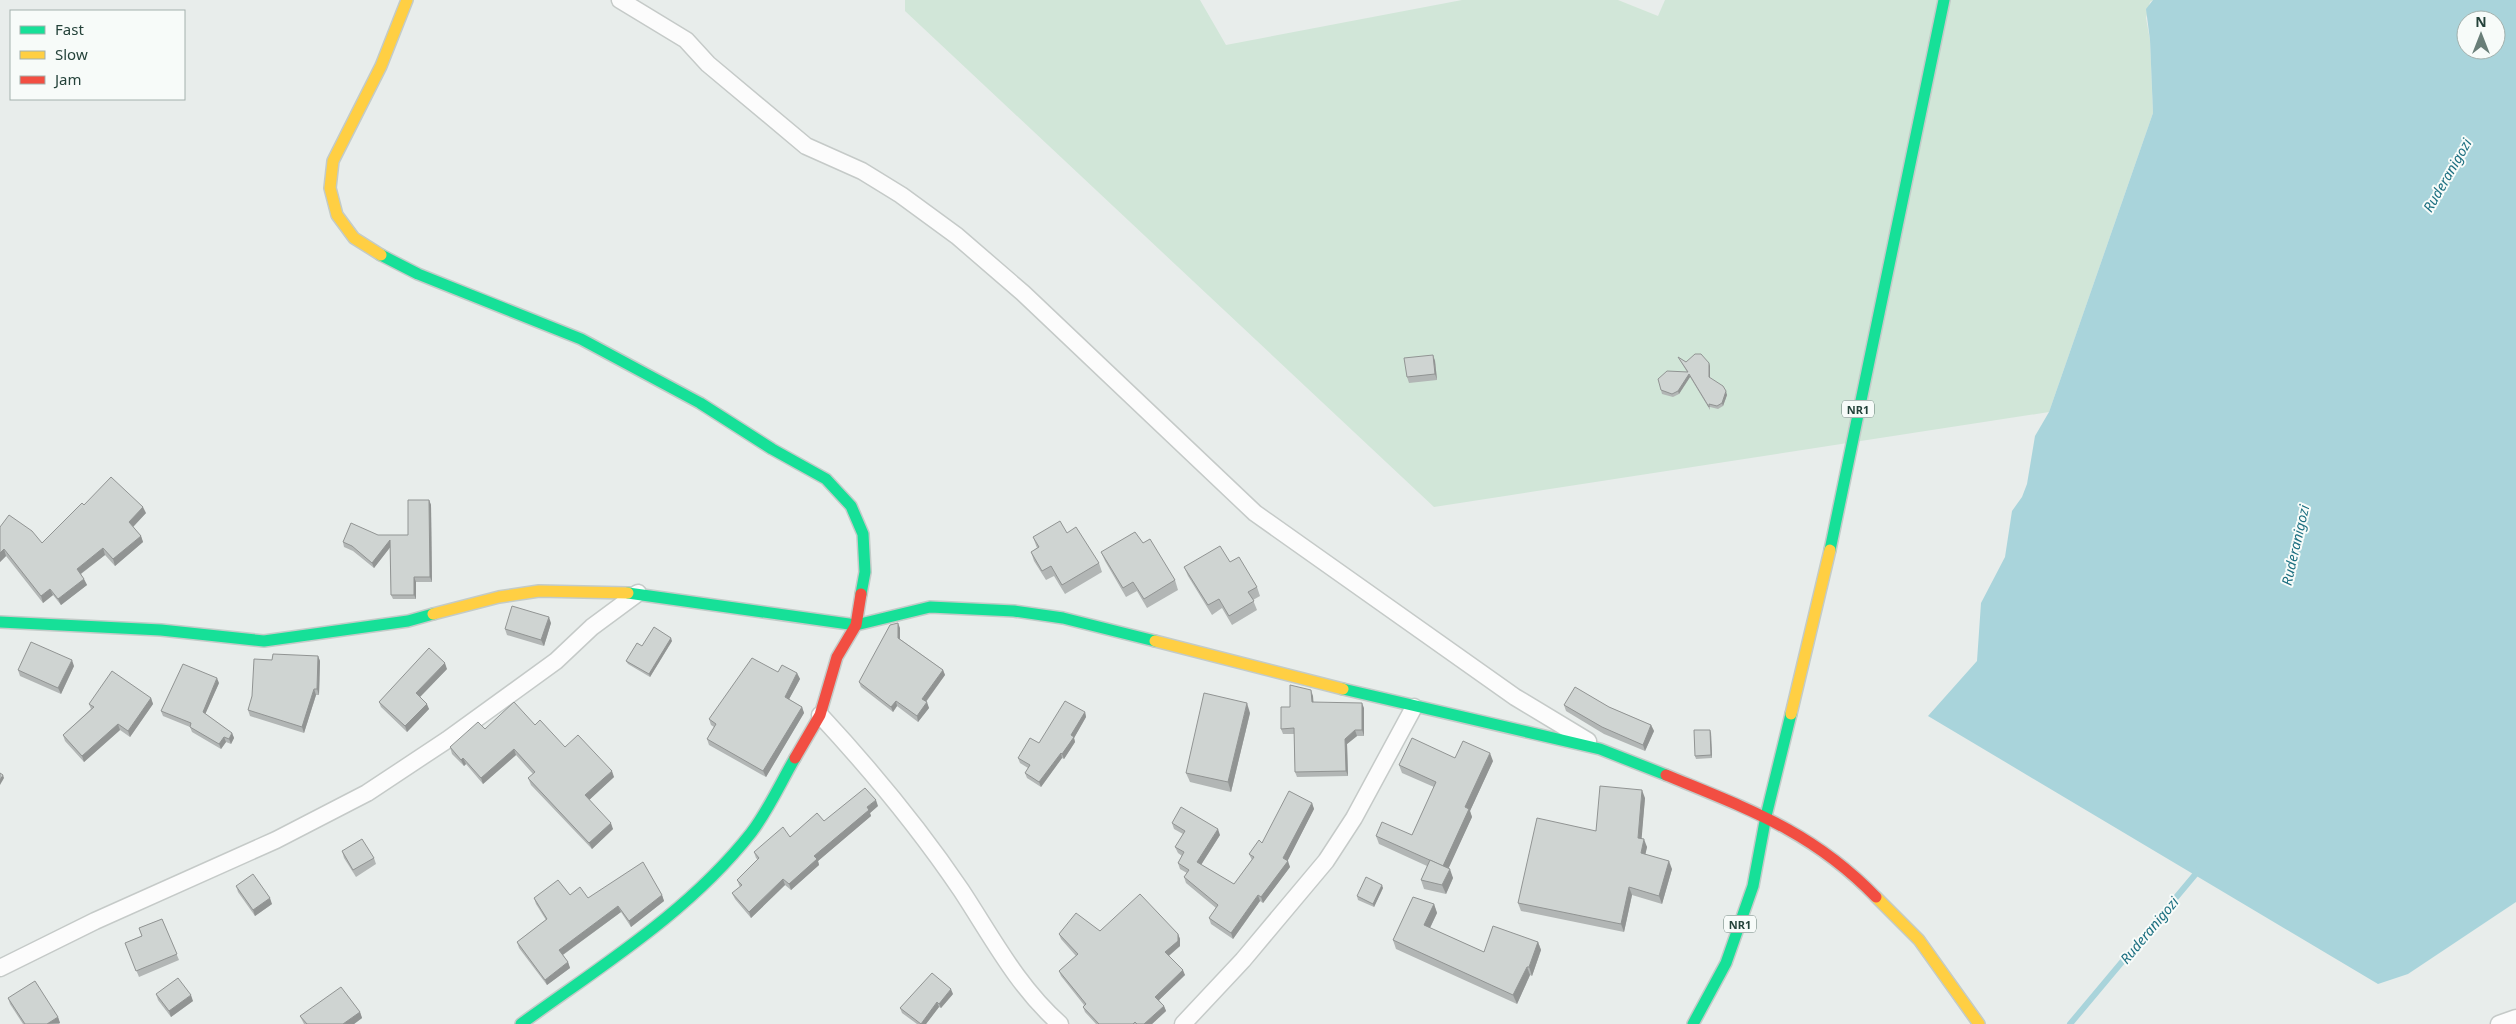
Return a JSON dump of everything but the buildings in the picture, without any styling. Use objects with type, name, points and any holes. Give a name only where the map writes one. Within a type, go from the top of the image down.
[{"type":"main road","points":[[406,0],[381,66],[333,161],[330,188],[337,215],[354,238],[385,258],[468,295],[581,339],[700,404],[772,449],[826,479],[851,506],[863,534],[865,572],[856,625],[837,657],[820,715],[752,832],[702,888],[644,935],[521,1024]]},
{"type":"main road","name":"NR1","points":[[1693,1024],[1726,964],[1750,895],[1766,816],[1821,593],[1944,0]]},
{"type":"main road","points":[[0,622],[161,630],[264,640],[408,621],[499,597],[540,591],[579,590],[638,593],[856,625],[930,607],[1014,611],[1063,618],[1414,707],[1600,749],[1766,816],[1817,846],[1862,882],[1919,940],[1979,1024]]},
{"type":"street","points":[[620,0],[686,40],[708,64],[806,146],[862,171],[957,236],[1030,300],[1255,513],[1515,697],[1600,749]]},
{"type":"street","points":[[0,968],[95,921],[276,840],[367,793],[446,740],[556,661],[592,627],[638,593]]},
{"type":"street","points":[[1184,1024],[1243,960],[1326,861],[1354,818],[1414,707]]},
{"type":"street","points":[[820,715],[864,763],[921,835],[960,890],[1012,972],[1040,1007],[1060,1024]]},
{"type":"street","points":[[2499,1024],[2516,1018]]},
{"type":"green space","points":[[905,0],[1200,0],[1226,45],[1462,0],[1618,0],[1658,16],[1665,0],[2153,0],[2150,2],[2146,18],[2150,40],[2153,113],[2049,412],[1434,507],[905,11]]},
{"type":"water","points":[[2153,0],[2516,0],[2516,902],[2408,974],[2378,984],[1928,716],[1977,661],[1981,603],[2005,557],[2012,511],[2022,497],[2027,484],[2035,436],[2049,412],[2153,113],[2150,40],[2146,9]]},
{"type":"waterway","name":"Ruderanigozi","points":[[2070,1024],[2199,870]]},
{"type":"traffic: fast","points":[[1830,550],[1944,0]]},
{"type":"traffic: fast","points":[[381,255],[418,274],[581,339],[700,403],[772,449],[826,479],[851,506],[863,534],[865,572],[861,594]]},
{"type":"traffic: fast","points":[[628,593],[856,625],[930,607],[1014,611],[1063,618],[1155,641]]},
{"type":"traffic: fast","points":[[0,622],[161,630],[264,641],[408,621],[433,614]]},
{"type":"traffic: fast","points":[[1343,689],[1600,749],[1666,775]]},
{"type":"traffic: fast","points":[[1693,1024],[1726,963],[1753,886],[1766,816],[1791,714]]},
{"type":"traffic: fast","points":[[521,1024],[643,936],[672,913],[727,862],[751,833],[769,806],[795,758]]},
{"type":"traffic: slow","points":[[381,255],[354,238],[337,215],[330,188],[333,161],[381,66],[407,0]]},
{"type":"traffic: slow","points":[[1791,714],[1830,550]]},
{"type":"traffic: slow","points":[[433,614],[499,597],[539,591],[628,593]]},
{"type":"traffic: slow","points":[[1155,641],[1343,689]]},
{"type":"traffic: slow","points":[[1876,897],[1919,940],[1979,1024]]},
{"type":"traffic: jam","points":[[795,758],[820,715],[837,657],[856,625],[861,594]]},
{"type":"traffic: jam","points":[[1666,775],[1752,811],[1803,838],[1852,874],[1876,897]]}]
